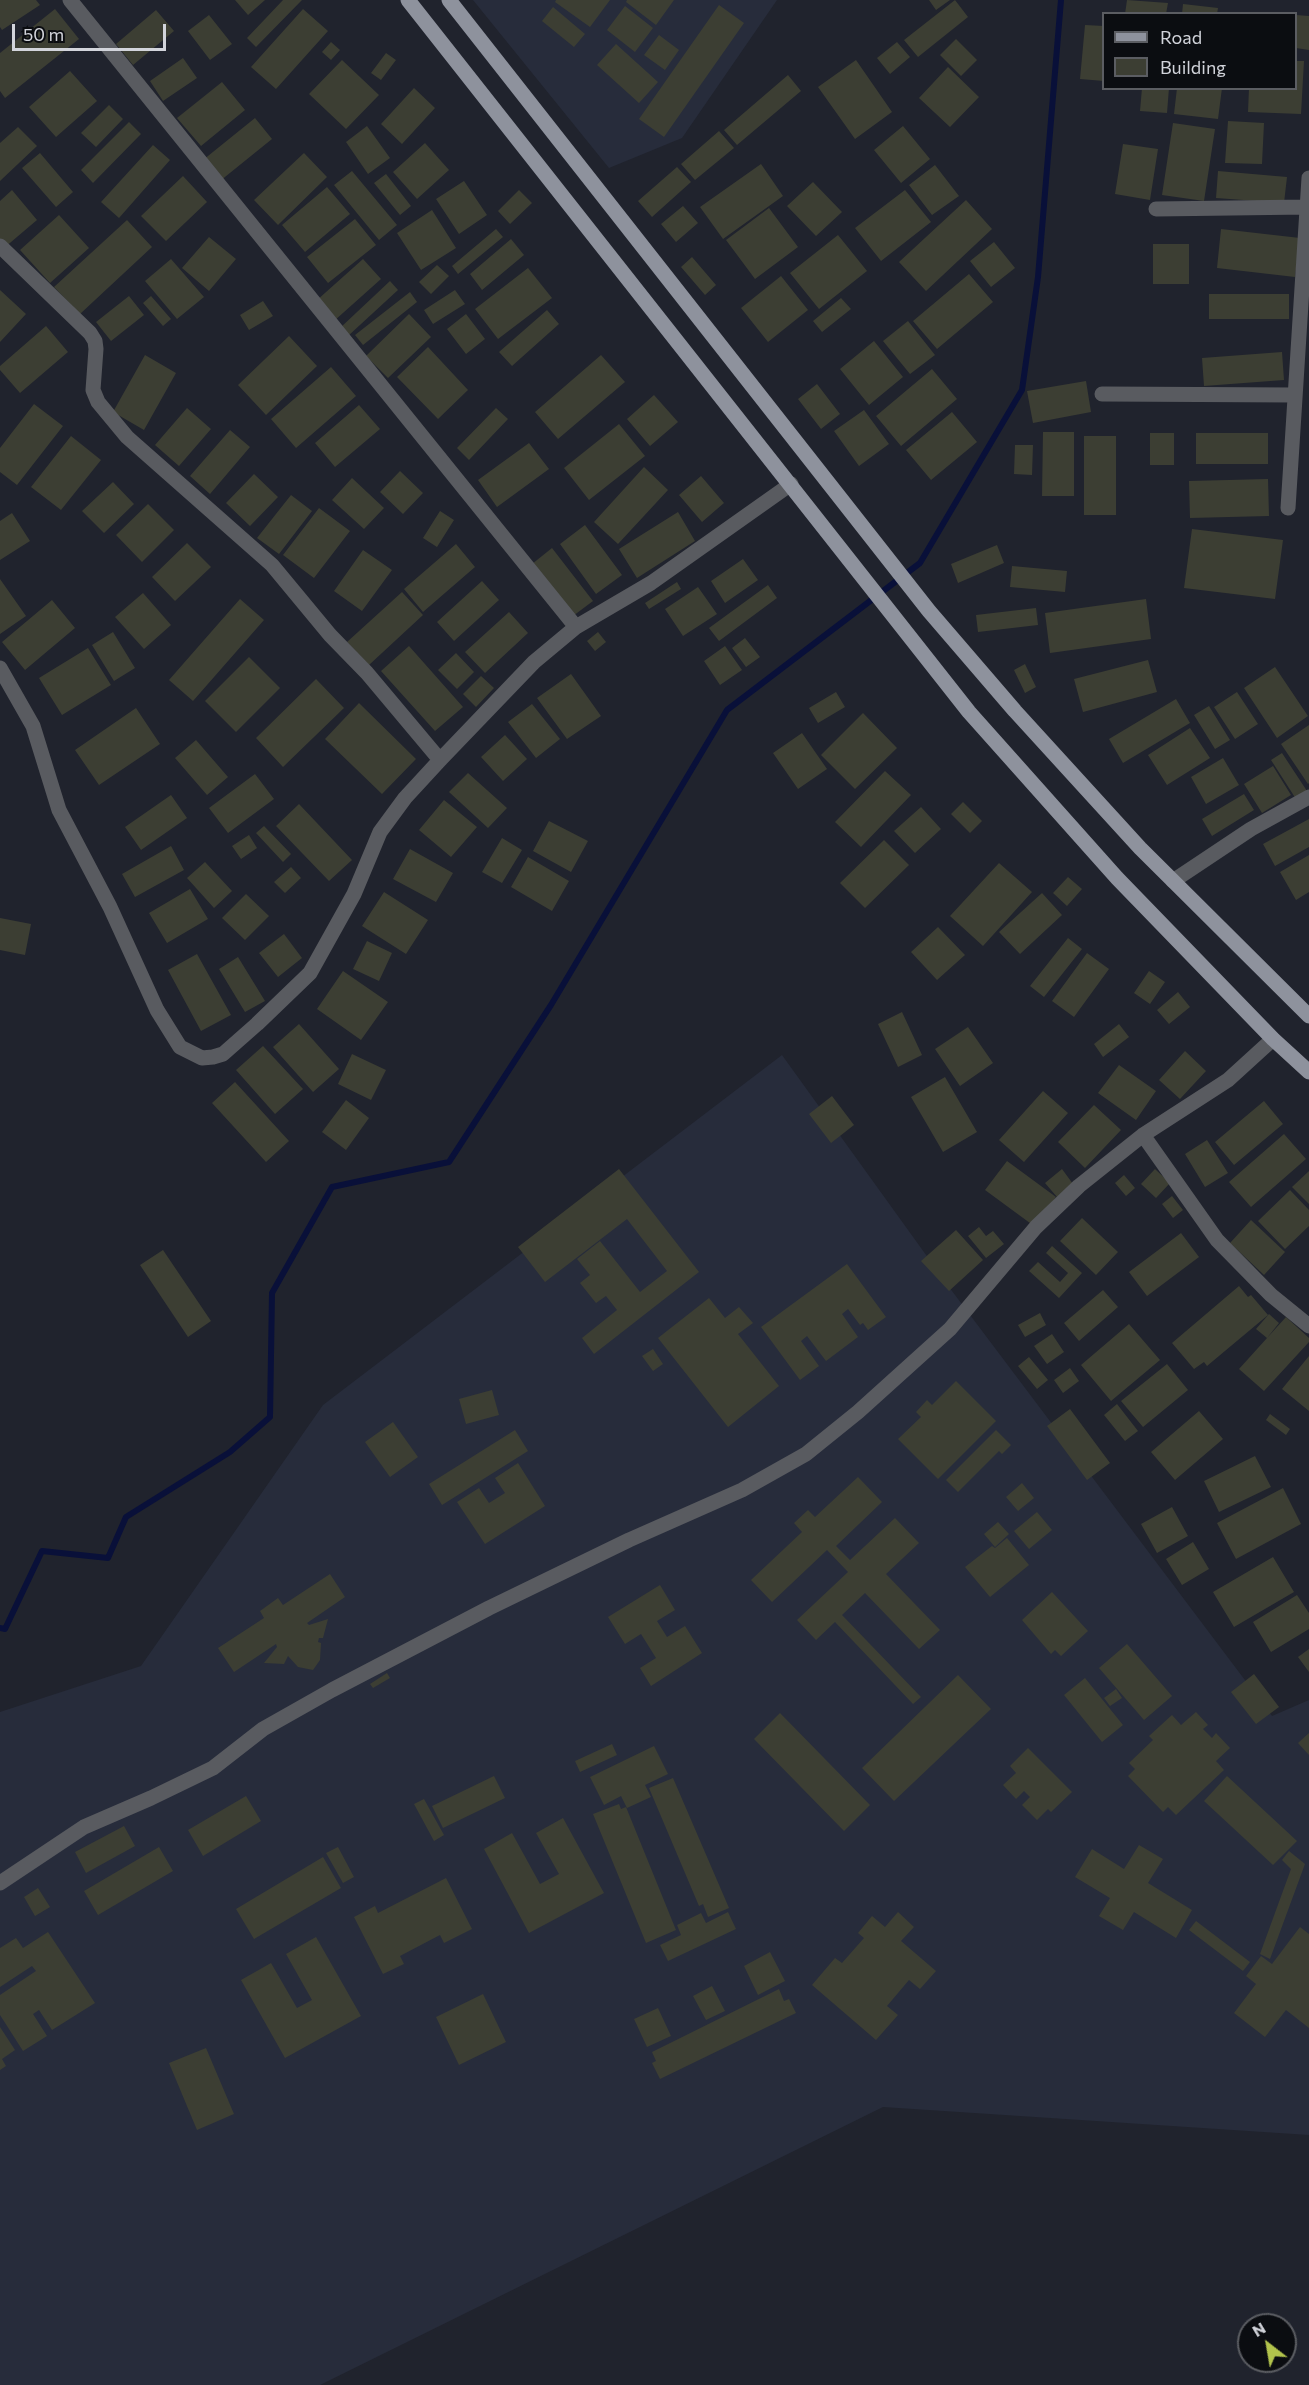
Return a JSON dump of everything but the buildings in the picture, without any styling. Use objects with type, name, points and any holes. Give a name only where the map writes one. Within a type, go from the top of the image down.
[{"type":"main road","points":[[408,0],[969,712],[1117,878],[1273,1039],[1309,1072]]},
{"type":"main road","points":[[449,0],[929,611],[1015,711],[1173,881],[1309,1016]]},
{"type":"street","points":[[70,0],[576,627]]},
{"type":"street","points":[[1288,508],[1309,178]]},
{"type":"street","points":[[1156,209],[1307,207]]},
{"type":"street","points":[[0,246],[90,333],[95,341],[96,349],[93,390],[98,402],[127,437],[272,565],[440,760]]},
{"type":"street","points":[[1102,394],[1295,395]]},
{"type":"street","points":[[0,668],[33,726],[59,810],[110,907],[157,1010],[180,1047],[201,1058],[223,1054],[258,1024],[310,973],[354,894],[380,832],[405,798],[534,662],[576,627],[651,583],[791,484]]},
{"type":"street","points":[[1173,881],[1251,829],[1309,797]]},
{"type":"street","points":[[0,1883],[84,1827],[152,1798],[213,1768],[263,1729],[332,1690],[489,1608],[629,1540],[742,1490],[806,1454],[858,1412],[950,1329],[1036,1227],[1079,1186],[1143,1136],[1228,1080],[1273,1039]]},
{"type":"street","points":[[1143,1136],[1217,1240],[1271,1295],[1309,1326]]},
{"type":"shaded area","points":[[473,0],[777,0],[682,138],[609,168]]},
{"type":"shaded area","points":[[782,1055],[952,1291],[1272,1716],[1309,1700],[1309,2135],[883,2107],[320,2385],[0,2385],[0,1712],[141,1666],[323,1405]]},
{"type":"waterway","points":[[0,1628],[5,1629],[42,1551],[108,1558],[126,1517],[230,1452],[270,1417],[272,1293],[332,1187],[449,1162],[551,1005],[727,710],[920,563],[1022,390],[1038,277],[1061,0]]}]
